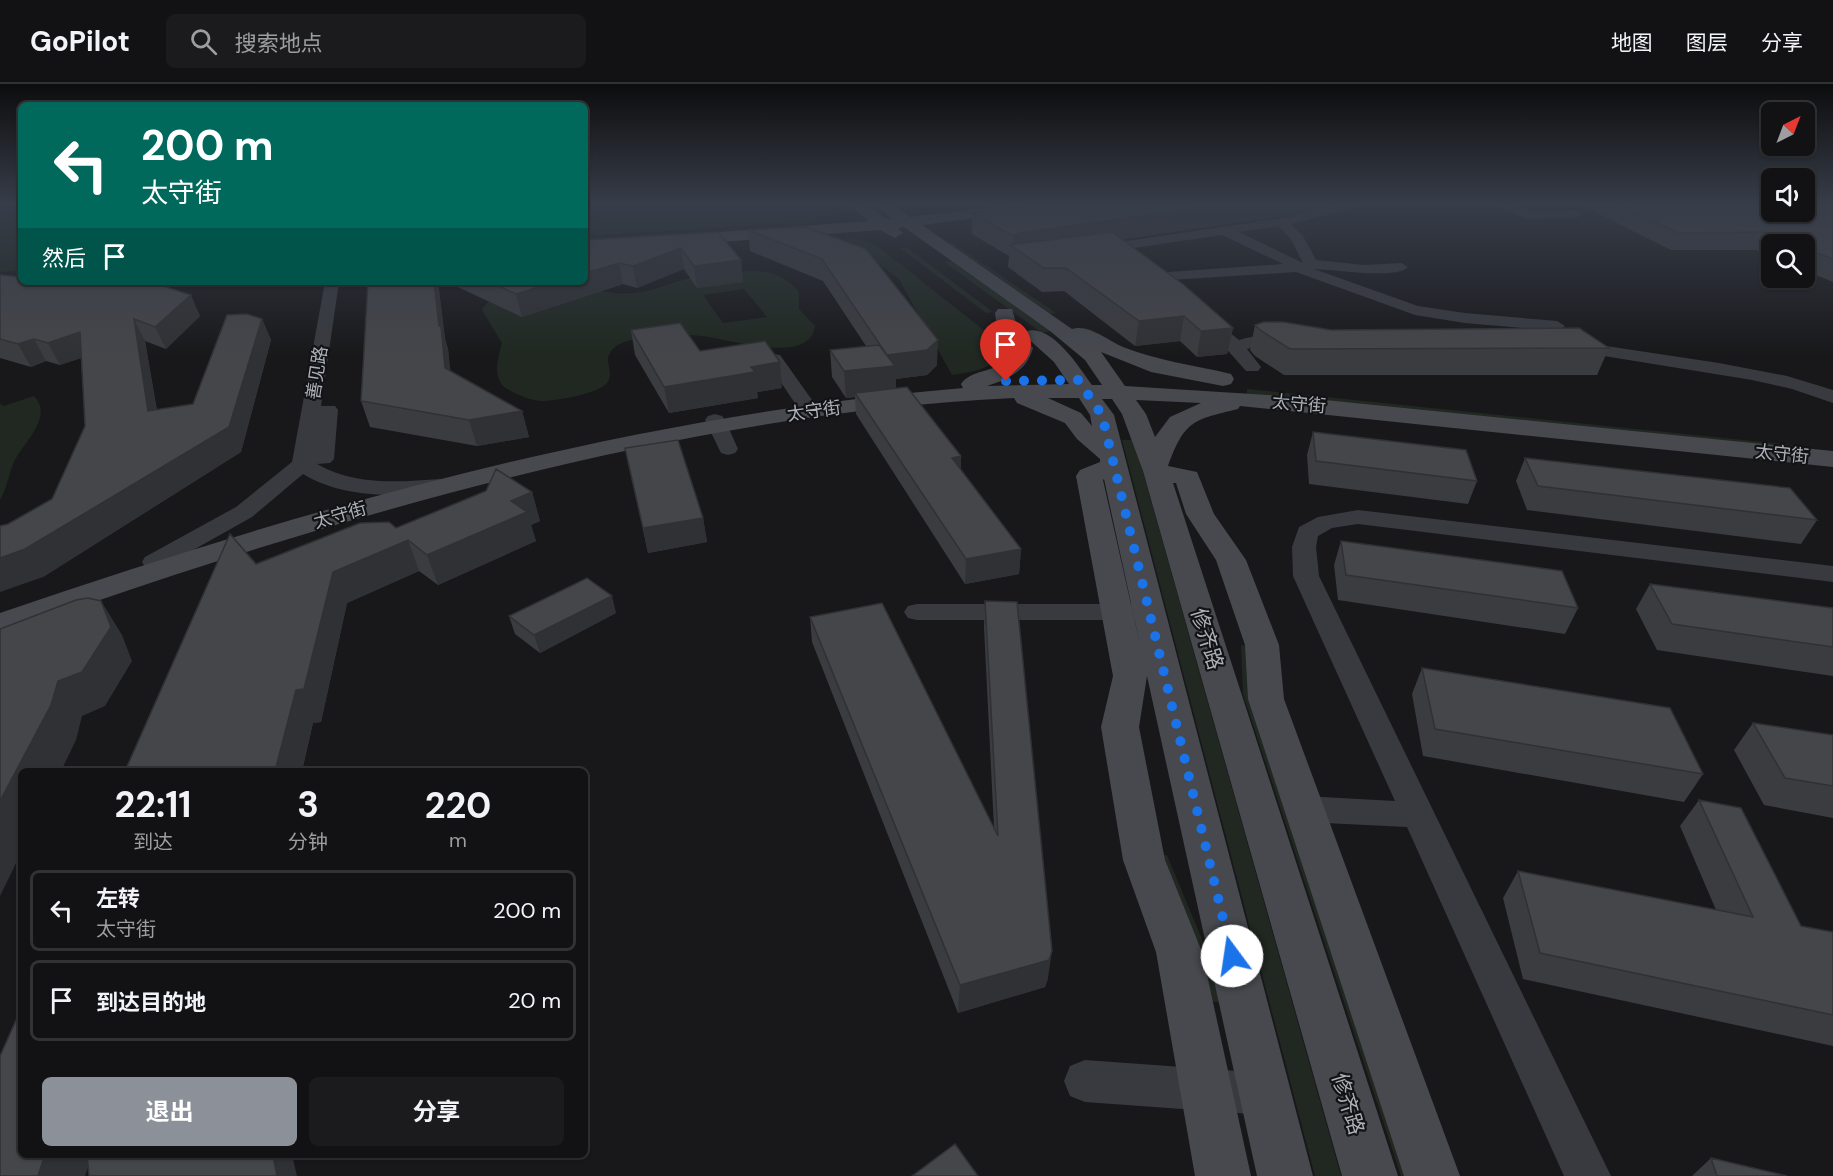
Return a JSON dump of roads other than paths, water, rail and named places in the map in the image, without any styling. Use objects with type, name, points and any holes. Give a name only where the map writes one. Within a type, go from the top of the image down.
[{"type":"street","name":"修齐路","points":[[933,255],[1134,414],[1156,469],[1370,1176]]},
{"type":"street","name":"修齐路","points":[[946,255],[1053,324],[1094,356],[1102,415],[1113,461]]},
{"type":"street","points":[[1124,255],[1174,293]]},
{"type":"street","points":[[1275,255],[1305,271],[1415,310],[1466,318],[1552,326],[1566,346],[1592,364]]},
{"type":"street","points":[[1301,255],[1305,271]]},
{"type":"street","points":[[1154,277],[1401,267]]},
{"type":"street","name":"善见路","points":[[312,465],[332,285]]},
{"type":"street","name":"善见路","points":[[312,465],[342,285]]},
{"type":"street","points":[[972,384],[1015,365],[1022,354],[1022,348],[1007,327],[1005,313]]},
{"type":"street","points":[[1053,324],[1159,367],[1258,385]]},
{"type":"street","points":[[1209,324],[1236,347],[1258,385]]},
{"type":"street","points":[[1236,347],[1256,340],[1277,340],[1300,345]]},
{"type":"street","points":[[1566,346],[1673,359],[1796,385],[1833,397]]},
{"type":"street","points":[[774,359],[808,408]]},
{"type":"street","name":"太守街","points":[[0,615],[224,539],[406,489],[608,448],[720,432],[808,408],[972,384],[1098,386],[1180,394],[1258,385],[1833,443]]},
{"type":"street","points":[[1258,385],[1177,423],[1168,434],[1156,469],[1188,478],[1200,514],[1231,560],[1262,645],[1266,699],[1432,1176]]},
{"type":"street","name":"太守街","points":[[1258,385],[1833,459]]},
{"type":"street","name":"太守街","points":[[808,408],[1098,386]]},
{"type":"street","points":[[997,392],[1046,405],[1073,418],[1113,461],[1089,476],[1133,612],[1265,1094],[1285,1176]]},
{"type":"street","points":[[154,562],[244,512],[312,465],[381,478],[444,482]]},
{"type":"street","points":[[312,465],[333,482],[354,487],[406,489]]},
{"type":"street","points":[[193,559],[273,505],[312,465]]},
{"type":"street","name":"太守街","points":[[0,624],[193,559],[444,482]]},
{"type":"street","points":[[1588,1176],[1306,576],[1304,547],[1307,532],[1326,522],[1358,516],[1833,573]]},
{"type":"street","points":[[918,612],[1133,612]]},
{"type":"street","points":[[1133,612],[1130,676],[1120,727],[1144,860],[1179,952],[1223,1176]]},
{"type":"street","points":[[0,634],[3,639],[0,649]]},
{"type":"street","points":[[1304,809],[1418,815]]},
{"type":"street","points":[[1085,1081],[1265,1094]]}]
